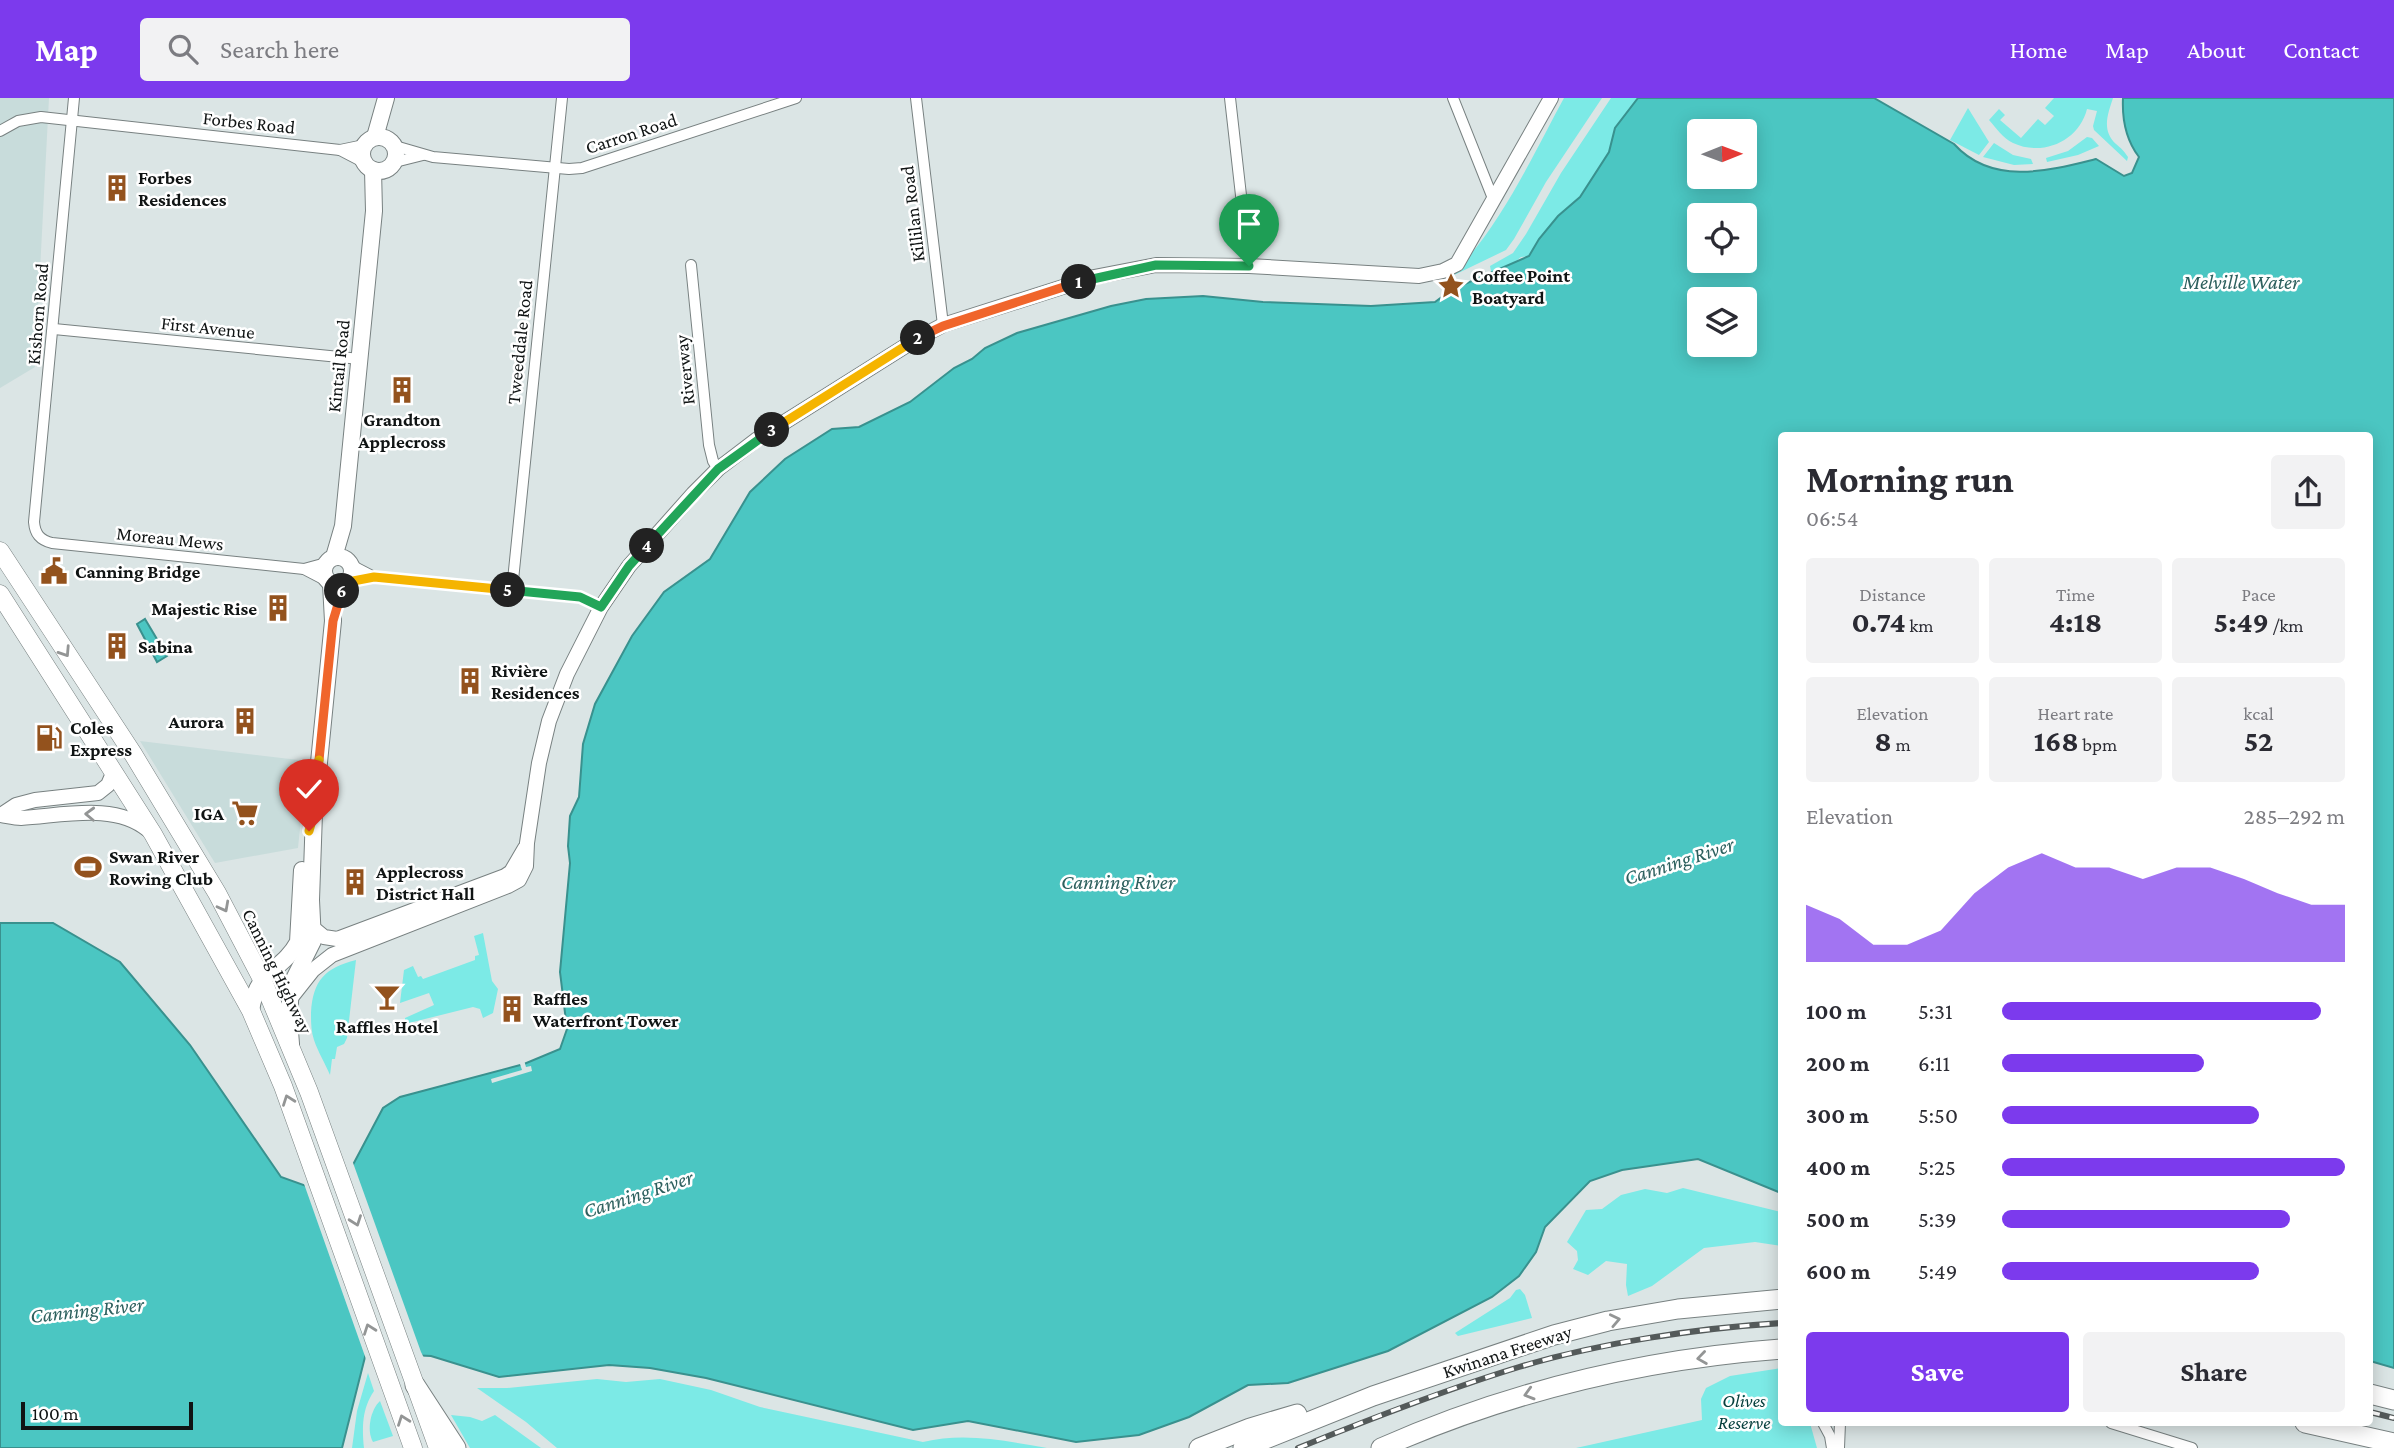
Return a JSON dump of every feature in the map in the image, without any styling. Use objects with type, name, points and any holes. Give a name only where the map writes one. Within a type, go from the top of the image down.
[{"type":"highway","name":"Canning Highway","points":[[0,551],[133,754],[217,893],[262,979],[291,1046],[333,1157],[438,1448]]},
{"type":"highway","points":[[0,594],[5,614],[114,771],[153,834],[251,1011],[279,1076],[413,1448]]},
{"type":"highway","name":"Kwinana Freeway","points":[[1243,1448],[1433,1375],[1554,1335],[1608,1321],[1678,1308],[1778,1299]]},
{"type":"highway","points":[[1381,1448],[1465,1414],[1595,1377],[1658,1364],[1778,1349]]},
{"type":"highway","points":[[1199,1448],[1250,1428],[1433,1375]]},
{"type":"highway","points":[[415,1385],[456,1448]]},
{"type":"highway","points":[[2373,1395],[2394,1400]]},
{"type":"highway","points":[[2318,1426],[2394,1443]]},
{"type":"main road","name":"Kintail Road","points":[[370,141],[386,102]]},
{"type":"main road","name":"Kintail Road","points":[[339,561],[374,211],[384,159],[386,102]]},
{"type":"main road","points":[[385,137],[384,159],[362,154],[370,141],[385,137]]},
{"type":"main road","points":[[339,561],[352,574],[337,583],[323,572],[339,561]]},
{"type":"main road","points":[[291,1046],[289,1019],[294,977],[312,947],[314,813],[337,583]]},
{"type":"main road","points":[[251,1011],[253,995],[262,979],[292,953],[298,942],[301,872],[314,813]]},
{"type":"street","name":"Kishorn Road","points":[[36,533],[34,522],[74,98]]},
{"type":"street","name":"Tweeddale Road","points":[[512,590],[562,98]]},
{"type":"street","name":"Carron Road","points":[[555,169],[582,168],[796,98]]},
{"type":"street","name":"Killilan Road","points":[[916,98],[943,326]]},
{"type":"street","points":[[1230,98],[1249,266]]},
{"type":"street","points":[[1453,98],[1494,201]]},
{"type":"street","points":[[290,999],[313,970],[332,955],[519,880],[526,866],[527,843],[549,721],[566,674],[601,607],[629,566],[693,494],[718,469],[756,440],[915,340],[943,326],[1094,277],[1156,265],[1249,266],[1388,275],[1433,274],[1457,264],[1551,98]]},
{"type":"street","name":"Forbes Road","points":[[0,131],[28,118],[41,117],[340,150],[384,159],[423,155],[555,169]]},
{"type":"street","name":"Forbes Road","points":[[340,150],[370,141]]},
{"type":"street","name":"Riverway","points":[[691,265],[709,445],[718,469]]},
{"type":"street","name":"First Avenue","points":[[54,329],[360,359]]},
{"type":"street","name":"Moreau Mews","points":[[36,533],[44,541],[52,543],[304,569],[337,583]]},
{"type":"street","points":[[339,561],[374,577]]},
{"type":"street","name":"Moreau Mews","points":[[304,569],[339,561]]},
{"type":"street","points":[[337,583],[374,577],[580,597],[601,607]]},
{"type":"street","points":[[1,815],[16,805],[35,800],[98,793],[108,785],[114,771]]},
{"type":"street","points":[[1,815],[19,818],[63,814],[109,815],[134,821],[153,834]]},
{"type":"street","points":[[313,928],[324,937],[337,939],[496,880],[511,872],[527,843]]},
{"type":"street","points":[[1825,1426],[1832,1448]]},
{"type":"street","points":[[1839,1448],[1840,1426]]},
{"type":"street","points":[[2121,1426],[2192,1448]]},
{"type":"shaded area","points":[[0,98],[49,98],[35,367],[0,388]]},
{"type":"shaded area","points":[[140,741],[307,761],[298,848],[215,863]]},
{"type":"green space","points":[[1564,98],[1602,98],[1546,182],[1506,250],[1448,278],[1497,219]]},
{"type":"green space","points":[[1611,98],[1638,98],[1615,128],[1609,152],[1580,197],[1558,216],[1529,256],[1521,257],[1497,278],[1490,266],[1513,253],[1561,173]]},
{"type":"green space","points":[[2054,98],[2113,98],[2108,116],[2108,133],[2128,157],[2127,161],[2094,130],[2097,111],[2087,109],[2083,120],[2068,138],[2047,147],[2036,148],[2009,141],[1989,120],[1999,109],[2005,115],[2000,120],[2021,138],[2038,119],[2045,125],[2054,116],[2045,108]]},
{"type":"green space","points":[[1968,108],[1989,142],[1979,155],[1950,140]]},
{"type":"green space","points":[[2087,137],[2092,138],[2099,146],[2078,155],[2047,162],[2046,158],[2068,151]]},
{"type":"green space","points":[[1994,143],[2013,155],[2031,159],[2033,164],[2014,165],[1983,157]]},
{"type":"green space","points":[[483,933],[492,981],[498,989],[493,1013],[483,1018],[480,1009],[473,1007],[405,1024],[405,1018],[434,1005],[429,993],[400,1003],[404,970],[413,966],[418,977],[423,979],[475,960],[475,956],[479,955],[474,936]]},
{"type":"green space","points":[[356,960],[347,1038],[344,1044],[337,1047],[330,1075],[313,1037],[312,1002],[323,977],[336,967]]},
{"type":"green space","points":[[1683,1188],[1778,1211],[1778,1246],[1755,1242],[1704,1248],[1652,1286],[1628,1296],[1627,1264],[1606,1261],[1588,1275],[1573,1269],[1578,1260],[1577,1251],[1567,1242],[1586,1210],[1602,1209],[1621,1195],[1645,1189],[1667,1193]]},
{"type":"green space","points":[[1520,1289],[1525,1295],[1532,1318],[1458,1336],[1455,1333],[1510,1298]]},
{"type":"green space","name":"Olives Reserve","points":[[1778,1368],[1778,1426],[1811,1426],[1817,1448],[1576,1448],[1702,1420],[1701,1399],[1706,1388],[1730,1376]]},
{"type":"green space","points":[[368,1373],[374,1391],[364,1418],[364,1448],[352,1448],[357,1411]]},
{"type":"green space","points":[[597,1379],[626,1382],[660,1379],[711,1390],[760,1407],[923,1442],[970,1438],[1047,1448],[557,1448],[526,1422],[477,1388],[507,1388]]},
{"type":"green space","points":[[380,1401],[393,1436],[373,1442],[370,1420]]},
{"type":"green space","points":[[451,1415],[482,1421],[495,1415],[541,1448],[470,1448]]},
{"type":"water","name":"Canning River","points":[[1638,98],[1874,98],[1954,144],[1985,166],[2021,172],[2040,171],[2096,159],[2124,176],[2132,173],[2139,157],[2126,129],[2123,98],[2394,98],[2394,1368],[2373,1362],[2373,432],[1778,432],[1778,1192],[1698,1159],[1622,1170],[1590,1181],[1545,1227],[1536,1252],[1519,1276],[1492,1297],[1388,1351],[1288,1383],[1248,1385],[1189,1417],[1139,1435],[1076,1442],[968,1421],[913,1430],[706,1378],[650,1368],[609,1365],[499,1377],[431,1356],[366,1353],[342,1448],[0,1448],[0,923],[53,923],[120,962],[190,1045],[281,1177],[320,1191],[347,1176],[383,1108],[400,1097],[524,1064],[560,1049],[567,1029],[560,972],[570,863],[570,816],[579,797],[583,744],[595,704],[632,636],[664,592],[710,559],[750,492],[785,459],[832,429],[859,427],[910,402],[985,348],[1017,333],[1111,306],[1146,299],[1203,296],[1263,302],[1371,306],[1435,302],[1451,290],[1529,256],[1558,216],[1580,197],[1609,152],[1615,128]]},
{"type":"water","points":[[145,619],[167,656],[157,662],[137,624]]},
{"type":"pier","points":[[524,1060],[526,1067],[531,1066],[532,1071],[492,1083],[491,1079],[522,1070],[519,1061]]},
{"type":"pier","points":[[352,1160],[425,1360],[368,1356],[367,1362],[303,1181],[320,1187],[345,1174]]},
{"type":"railway","points":[[1298,1448],[1435,1395],[1550,1358],[1649,1338],[1778,1323]]},
{"type":"railway","points":[[2373,1413],[2394,1418]]},
{"type":"place","name":"Forbes Residences","points":[[117,188]]},
{"type":"place","name":"Coffee Point Boatyard","points":[[1451,286]]},
{"type":"place","name":"Grandton Applecross","points":[[402,390]]},
{"type":"place","name":"Canning Bridge","points":[[54,571]]},
{"type":"place","name":"Majestic Rise","points":[[278,608]]},
{"type":"place","name":"Sabina","points":[[117,646]]},
{"type":"place","name":"Rivière Residences","points":[[470,681]]},
{"type":"place","name":"Aurora","points":[[245,721]]},
{"type":"place","name":"Coles Express","points":[[49,738]]},
{"type":"place","name":"IGA","points":[[245,813]]},
{"type":"place","name":"Swan River Rowing Club","points":[[88,867]]},
{"type":"place","name":"Applecross District Hall","points":[[355,882]]},
{"type":"place","name":"Raffles Hotel","points":[[387,997]]},
{"type":"place","name":"Raffles Waterfront Tower","points":[[512,1009]]},
{"type":"route","points":[[309,831],[314,813],[333,621],[344,584],[374,577],[580,597],[601,607],[629,566],[718,469],[756,440],[915,340],[943,326],[1094,277],[1130,269],[1156,265],[1249,266]]},
{"type":"water label","name":"Melville Water","points":[[2241,282]]}]
